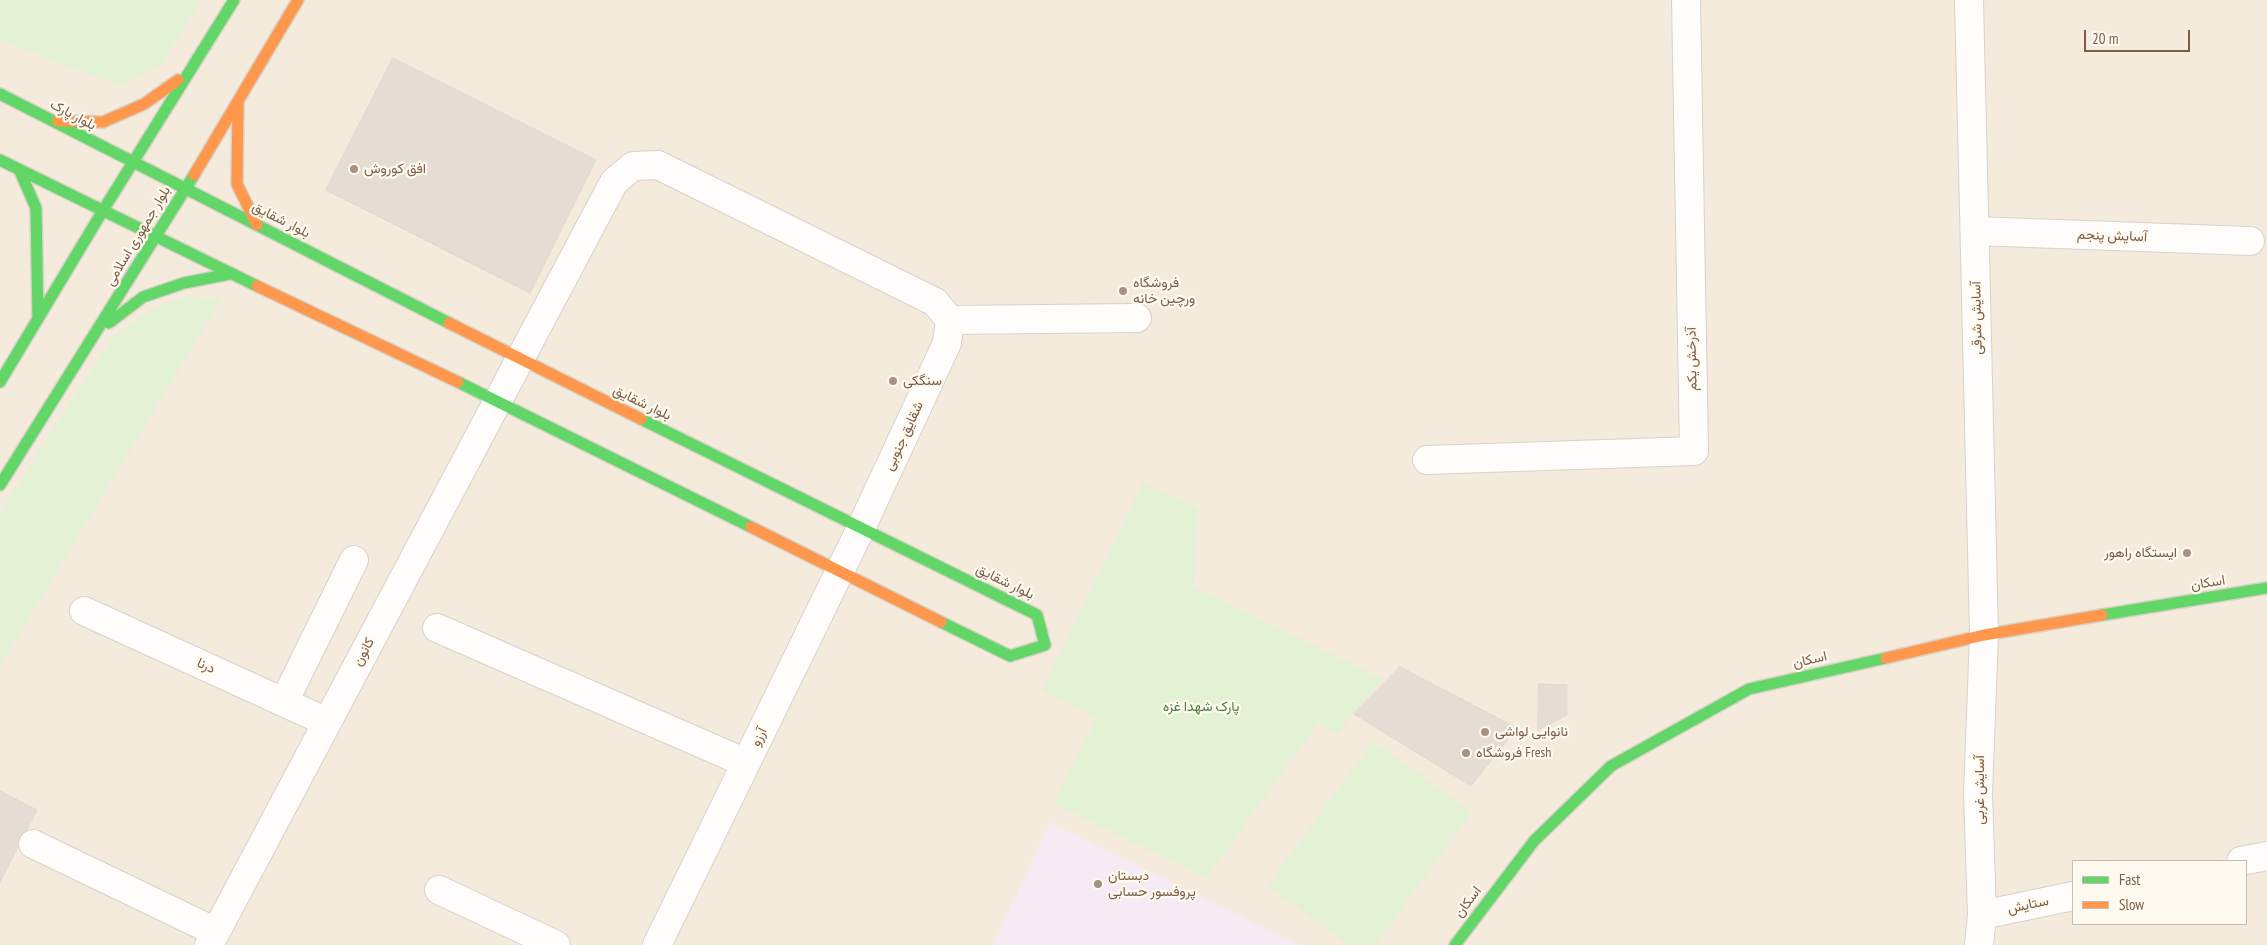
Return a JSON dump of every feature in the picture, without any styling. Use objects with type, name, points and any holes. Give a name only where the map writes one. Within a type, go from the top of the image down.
[{"type":"street","points":[[0,382],[38,322],[132,162],[234,0]]},
{"type":"street","name":"بلوار جمهوری اسلامی","points":[[0,485],[156,238],[184,188],[298,0]]},
{"type":"street","name":"آذرخش یکم","points":[[1427,460],[1694,451],[1686,0]]},
{"type":"street","name":"آسایش شرقی","points":[[1969,0],[1984,635]]},
{"type":"street","points":[[52,121],[103,122],[144,104],[188,74]]},
{"type":"street","name":"بلوار پارک","points":[[0,94],[184,188]]},
{"type":"street","points":[[238,99],[237,184],[257,225]]},
{"type":"street","points":[[0,160],[102,212]]},
{"type":"street","points":[[520,359],[614,182],[633,166],[658,165],[935,302],[949,332],[1137,318]]},
{"type":"street","points":[[19,170],[36,208],[38,322]]},
{"type":"street","name":"بلوار شقایق","points":[[102,212],[497,401],[1010,656],[1045,645],[1037,615],[520,359],[184,188]]},
{"type":"street","name":"آسایش پنجم","points":[[1975,231],[2250,241]]},
{"type":"street","points":[[96,333],[143,297],[184,282],[230,274]]},
{"type":"street","name":"شقایق جنوبی","points":[[861,528],[949,332]]},
{"type":"street","name":"کانون","points":[[212,938],[520,359]]},
{"type":"street","name":"آرزو","points":[[657,945],[861,528]]},
{"type":"street","points":[[284,702],[354,560]]},
{"type":"street","name":"اسکان","points":[[1455,945],[1534,841],[1611,766],[1749,689],[1984,635],[2267,588]]},
{"type":"street","name":"درنا","points":[[84,611],[327,722]]},
{"type":"street","points":[[437,628],[746,763]]},
{"type":"street","name":"آسایش غربی","points":[[1979,945],[1982,915],[1978,793],[1984,635]]},
{"type":"street","points":[[33,844],[212,938]]},
{"type":"street","points":[[2246,860],[2267,856]]},
{"type":"street","points":[[439,890],[556,945]]},
{"type":"street","name":"ستایش","points":[[1982,915],[2072,896]]},
{"type":"shaded area","points":[[0,0],[2267,0],[2267,945],[0,945]]},
{"type":"shaded area","name":"دبستان پروفسور حسابی","points":[[1050,823],[1299,945],[993,945]]},
{"type":"green space","points":[[0,0],[201,0],[162,63],[120,86],[0,40]]},
{"type":"green space","points":[[181,297],[222,298],[0,666],[0,512],[113,337],[149,312]]},
{"type":"green space","name":"پارک شهدا غزه","points":[[1143,483],[1197,508],[1194,586],[1382,679],[1337,734],[1318,723],[1206,878],[1053,803],[1097,718],[1042,690]]},
{"type":"green space","points":[[1373,741],[1472,812],[1375,945],[1349,945],[1268,886]]},
{"type":"building","points":[[393,58],[596,160],[530,293],[326,190]]},
{"type":"building","points":[[1400,667],[1517,728],[1471,786],[1354,714]]},
{"type":"building","points":[[1539,684],[1567,685],[1567,715],[1538,730]]},
{"type":"building","points":[[0,791],[37,810],[0,882]]},
{"type":"traffic: fast","points":[[0,382],[102,212],[234,0]]},
{"type":"traffic: fast","points":[[0,94],[449,323]]},
{"type":"traffic: fast","points":[[0,160],[257,286]]},
{"type":"traffic: fast","points":[[19,169],[36,208],[38,319]]},
{"type":"traffic: fast","points":[[0,485],[194,175]]},
{"type":"traffic: fast","points":[[109,323],[143,297],[184,283],[230,274]]},
{"type":"traffic: fast","points":[[458,382],[751,527]]},
{"type":"traffic: fast","points":[[641,419],[1037,615],[1045,645],[1010,656],[941,622]]},
{"type":"traffic: fast","points":[[2102,615],[2267,588]]},
{"type":"traffic: fast","points":[[1455,945],[1534,841],[1611,766],[1749,689],[1886,658]]},
{"type":"traffic: slow","points":[[194,175],[298,0]]},
{"type":"traffic: slow","points":[[58,121],[103,122],[144,104],[178,80]]},
{"type":"traffic: slow","points":[[238,102],[237,184],[257,225]]},
{"type":"traffic: slow","points":[[257,286],[458,382]]},
{"type":"traffic: slow","points":[[449,323],[641,419]]},
{"type":"traffic: slow","points":[[751,527],[941,622]]},
{"type":"traffic: slow","points":[[1886,658],[1984,635],[2102,615]]},
{"type":"place","name":"افق کوروش","points":[[354,169]]},
{"type":"place","name":"فروشگاه ورچین خانه","points":[[1123,291]]},
{"type":"place","name":"سنگکی","points":[[893,381]]},
{"type":"place","name":"ایستگاه راهور","points":[[2187,553]]},
{"type":"place","name":"نانوایی لواشی","points":[[1485,732]]},
{"type":"place","name":"فروشگاه Fresh","points":[[1466,753]]},
{"type":"place","name":"دبستان پروفسور حسابی","points":[[1098,884]]}]
